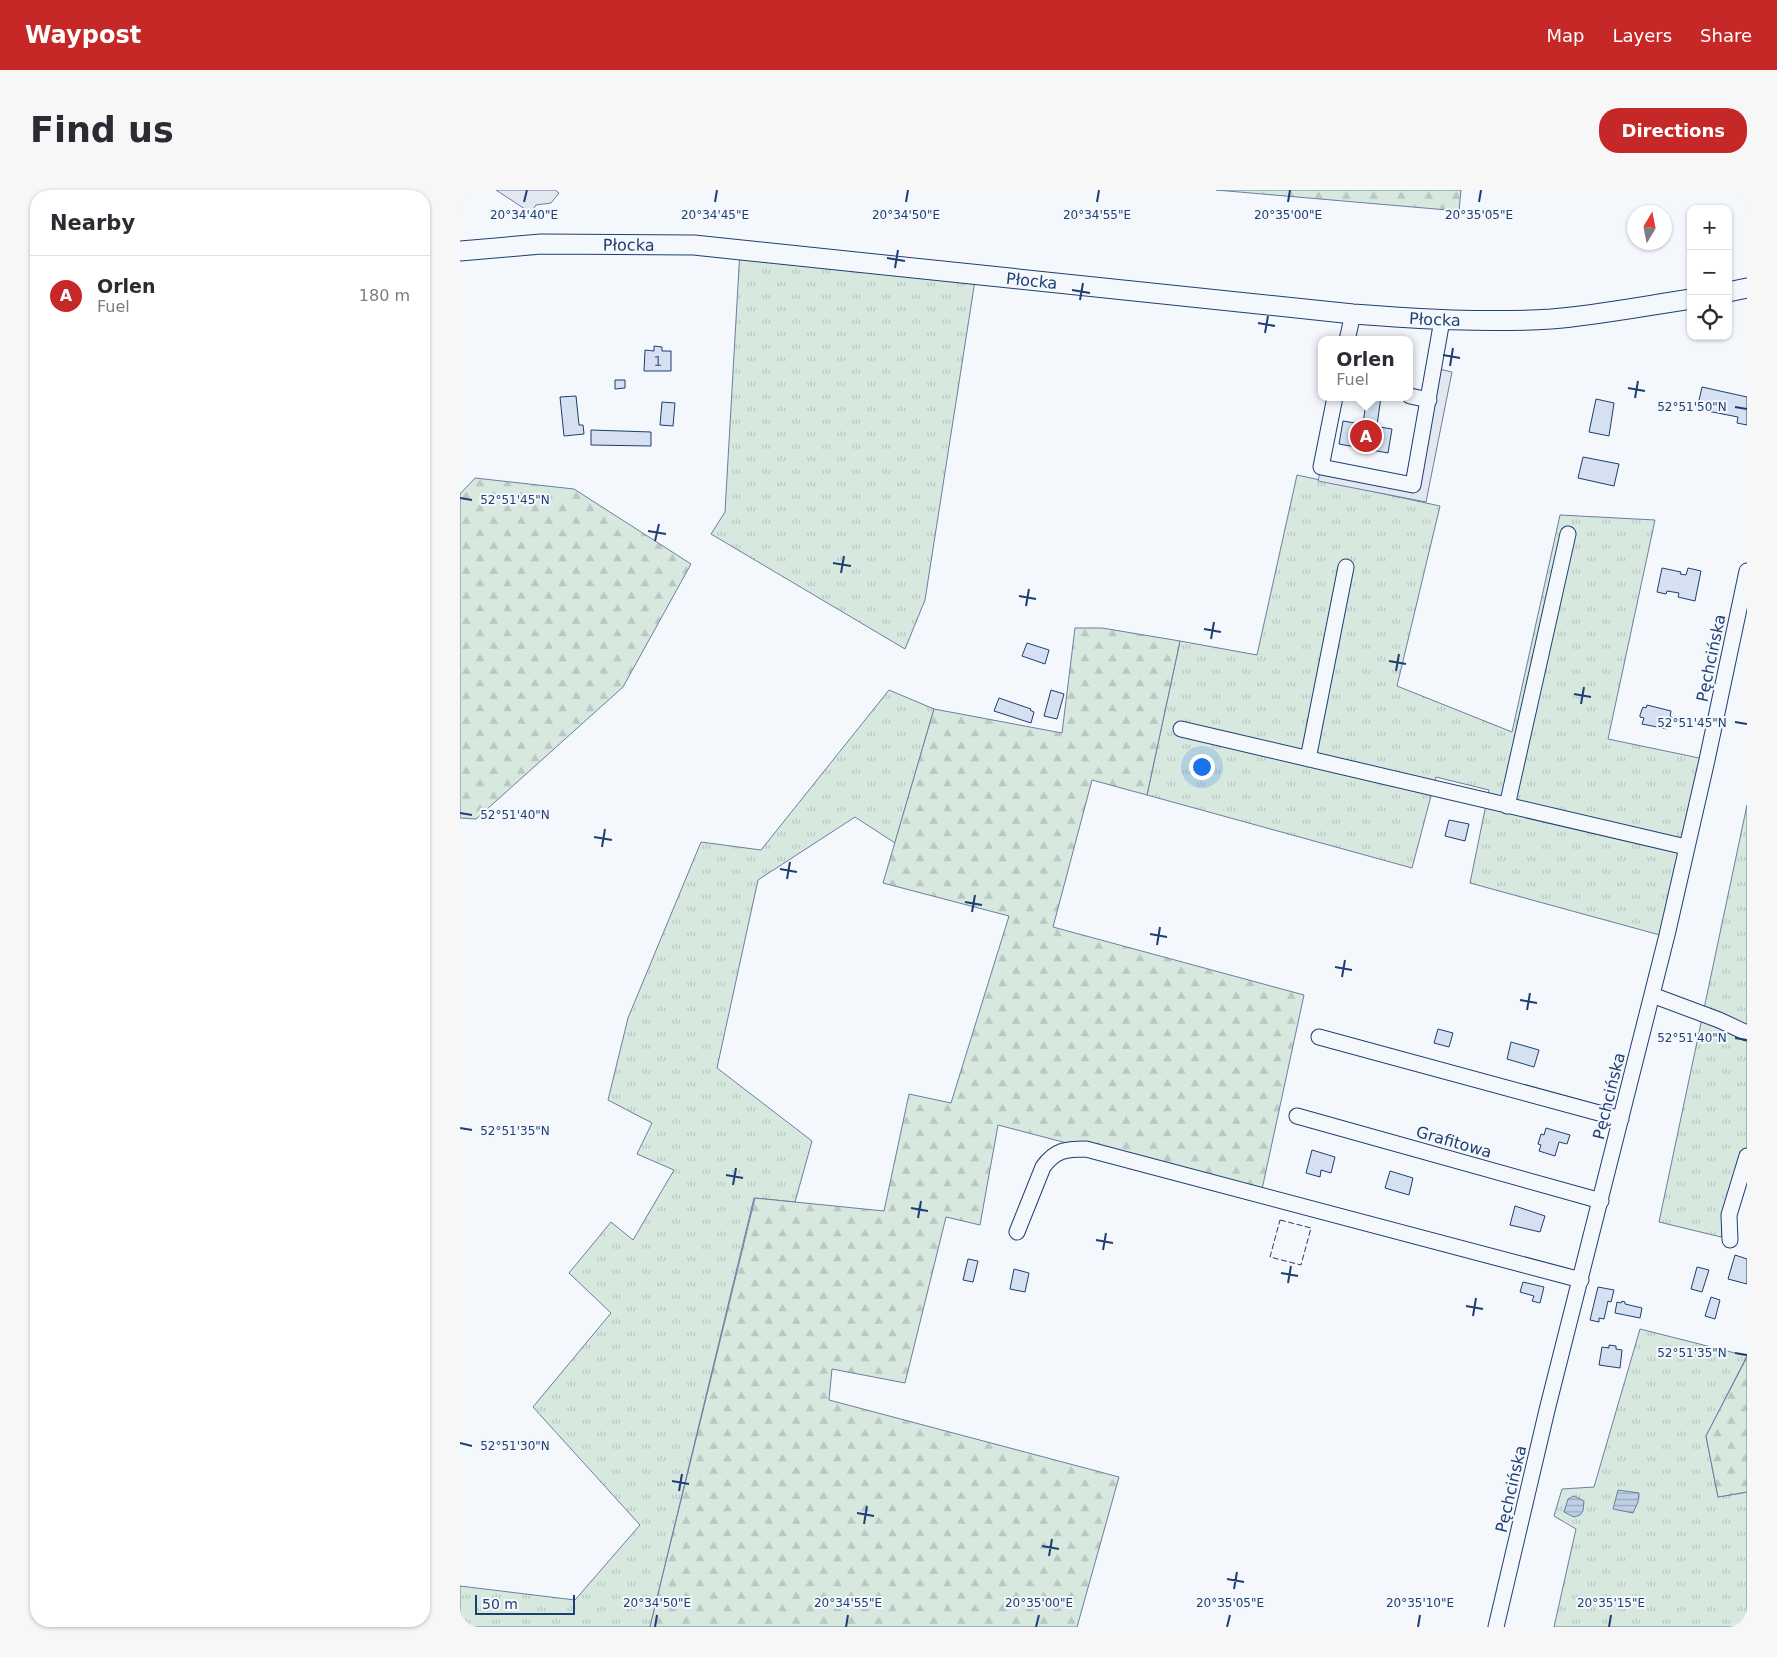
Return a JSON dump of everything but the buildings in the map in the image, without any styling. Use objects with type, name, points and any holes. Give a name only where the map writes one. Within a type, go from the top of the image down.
[{"type":"main road","name":"Płocka","points":[[460,251],[541,244],[694,245],[1353,314],[1442,320],[1551,318],[1601,313],[1687,300]]},
{"type":"main road","points":[[1732,291],[1747,288]]},
{"type":"street","points":[[1348,336],[1353,314]]},
{"type":"street","points":[[1334,401],[1321,467],[1413,485],[1442,320]]},
{"type":"street","points":[[1413,397],[1429,400]]},
{"type":"street","points":[[1507,806],[1568,534]]},
{"type":"street","points":[[1308,759],[1346,567]]},
{"type":"street","name":"Pęchcińska","points":[[1496,1627],[1548,1410],[1652,995],[1707,760],[1747,572]]},
{"type":"street","points":[[1181,729],[1686,847]]},
{"type":"street","points":[[1652,995],[1719,1020],[1747,1033]]},
{"type":"street","points":[[1319,1037],[1621,1120]]},
{"type":"street","name":"Grafitowa","points":[[1297,1116],[1601,1201]]},
{"type":"street","points":[[1016,1232],[1043,1167],[1050,1158],[1060,1152],[1071,1149],[1086,1149],[1581,1280]]},
{"type":"street","points":[[1730,1240],[1729,1215],[1747,1156]]},
{"type":"green space","points":[[1216,190],[1461,190],[1459,211]]},
{"type":"green space","points":[[740,250],[976,274],[925,600],[905,649],[711,534],[725,512]]},
{"type":"green space","points":[[1297,475],[1440,506],[1397,686],[1512,732],[1560,515],[1655,520],[1608,739],[1704,759],[1667,937],[1470,883],[1489,790],[1436,777],[1412,868],[1147,795],[1180,641],[1257,655]]},
{"type":"green space","points":[[475,478],[574,489],[691,564],[623,687],[476,819],[460,818],[460,494]]},
{"type":"green space","points":[[1075,628],[1102,628],[1180,641],[1147,795],[1092,780],[1053,927],[1304,995],[1261,1194],[998,1125],[980,1225],[946,1217],[905,1383],[832,1369],[829,1400],[1119,1477],[1077,1627],[650,1627],[755,1198],[884,1211],[909,1094],[951,1103],[1009,916],[883,883],[934,709],[1062,733]]},
{"type":"green space","points":[[889,690],[934,709],[895,843],[855,817],[758,880],[717,1068],[812,1141],[795,1202],[754,1198],[650,1627],[460,1627],[460,1586],[575,1600],[640,1525],[533,1407],[611,1313],[569,1273],[611,1222],[633,1240],[674,1170],[637,1154],[652,1123],[608,1100],[628,1018],[701,842],[761,850]]},
{"type":"green space","points":[[1747,805],[1747,1148],[1721,1237],[1659,1222]]},
{"type":"green space","points":[[1640,1329],[1747,1356],[1706,1436],[1718,1497],[1747,1492],[1747,1627],[1554,1627],[1576,1529],[1554,1516],[1562,1489],[1594,1487]]},
{"type":"green space","points":[[1747,1357],[1747,1492],[1718,1497],[1706,1436]]},
{"type":"shaded area","points":[[496,190],[555,190],[559,193],[551,203],[536,205],[531,213]]},
{"type":"shaded area","points":[[1434,368],[1452,372],[1426,502],[1318,481],[1321,467],[1413,485]]},
{"type":"water","points":[[1618,1490],[1639,1493],[1638,1502],[1633,1513],[1613,1509]]},
{"type":"water","points":[[1574,1496],[1584,1501],[1583,1511],[1580,1515],[1574,1517],[1564,1512],[1568,1499]]},
{"type":"fence","points":[[1280,1220],[1311,1228],[1301,1265],[1270,1257],[1280,1220]]},
{"type":"place","name":"Orlen","points":[[1366,436]]}]
